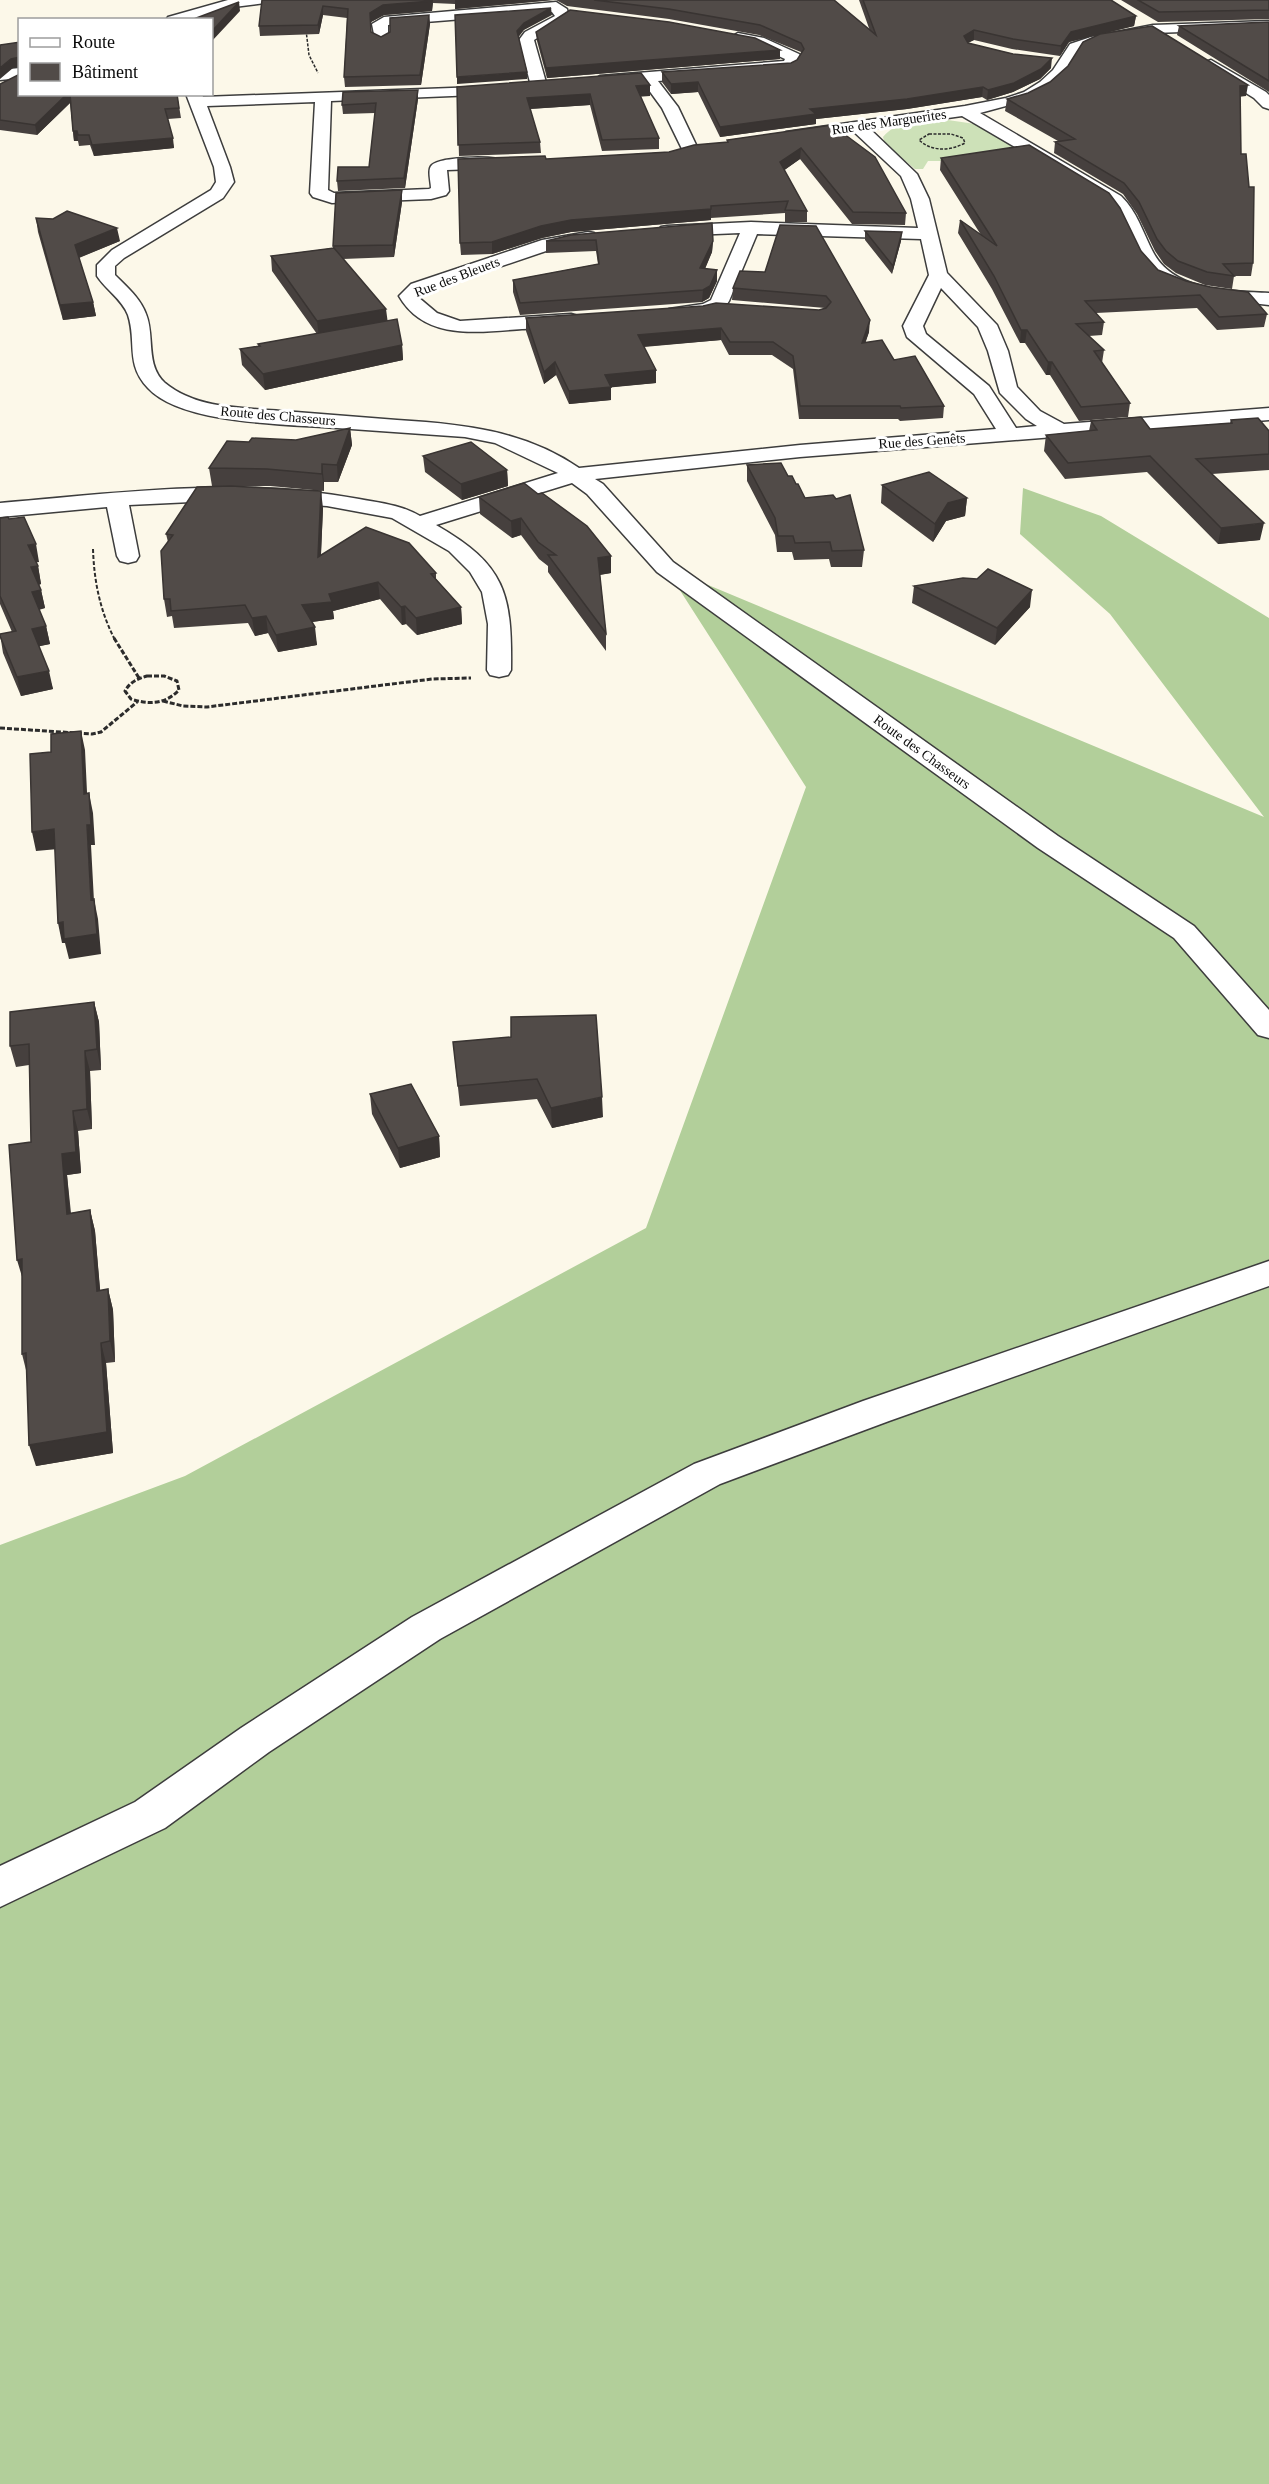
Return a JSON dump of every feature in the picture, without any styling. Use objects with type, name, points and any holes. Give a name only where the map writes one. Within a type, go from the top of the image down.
[{"type":"street","points":[[175,18],[233,3],[261,0]]},
{"type":"street","points":[[195,98],[323,98],[344,94],[532,87],[526,40],[530,35],[562,18],[563,8],[384,21],[379,24],[381,41]]},
{"type":"street","points":[[1135,17],[1173,41]]},
{"type":"street","name":"Rue des Marguerites","points":[[779,137],[965,111],[1010,102],[1030,95],[1046,85],[1059,73],[1075,46],[1091,41],[1153,29],[1269,25]]},
{"type":"street","points":[[582,82],[790,65],[794,57],[759,41],[725,35]]},
{"type":"street","points":[[1202,59],[1260,95],[1269,104]]},
{"type":"street","points":[[1044,60],[1065,63]]},
{"type":"street","points":[[0,75],[18,73]]},
{"type":"street","points":[[0,88],[18,74]]},
{"type":"street","points":[[647,77],[670,106],[696,148],[669,156]]},
{"type":"street","name":"Route des Chasseurs","points":[[195,98],[222,167],[225,182],[218,194],[118,254],[106,265],[106,276],[133,307],[141,326],[143,364],[154,383],[176,398],[199,408],[236,414],[465,431],[501,438],[567,469],[594,489],[665,567],[1048,843],[1184,932],[1269,1028]]},
{"type":"street","points":[[323,98],[319,193],[325,196],[332,198],[431,194],[440,191],[438,168],[448,164],[523,162]]},
{"type":"street","points":[[965,111],[1112,198],[1124,210],[1153,267],[1160,275],[1201,290],[1239,297],[1269,299]]},
{"type":"street","points":[[857,126],[909,174],[920,199],[938,275],[987,326],[998,351],[1007,389],[1033,415],[1059,430]]},
{"type":"street","points":[[653,232],[751,227],[929,234]]},
{"type":"street","points":[[715,307],[720,301],[751,227]]},
{"type":"street","name":"Rue des Bleuets","points":[[586,319],[443,325],[411,303],[408,296],[418,288],[548,244],[571,238],[606,236]]},
{"type":"street","points":[[938,275],[913,327],[917,337],[982,390],[1010,435]]},
{"type":"street","points":[[655,315],[715,307],[738,308]]},
{"type":"street","points":[[982,390],[1007,389]]},
{"type":"street","name":"Rue des Genêts","points":[[567,469],[1269,414]]},
{"type":"street","points":[[408,519],[567,469]]},
{"type":"street","points":[[0,510],[182,495],[272,494],[327,499],[408,519],[457,546],[478,568],[494,592],[500,624],[499,670]]},
{"type":"street","points":[[117,501],[128,556]]},
{"type":"street","points":[[0,1887],[150,1815],[255,1740],[426,1628],[707,1474],[876,1410],[1269,1273]]},
{"type":"path","points":[[305,20],[309,55],[318,73],[316,92],[323,98]]},
{"type":"path","points":[[93,544],[99,598],[112,636],[123,660],[139,678]]},
{"type":"path","points":[[163,701],[171,698],[179,690],[177,681],[164,676],[139,678],[132,682],[125,691],[130,699],[137,702],[163,701],[183,706],[207,707],[432,679],[474,678]]},
{"type":"path","points":[[0,728],[92,734],[101,732],[137,702]]},
{"type":"green space","points":[[941,119],[982,125],[1029,151],[969,161],[928,161],[923,169],[915,169],[885,144],[883,137],[895,127],[910,122]]},
{"type":"green space","points":[[1023,488],[1101,516],[1269,618],[1269,2484],[0,2484],[0,1545],[185,1476],[646,1228],[806,787],[665,567],[1264,817],[1110,614],[1020,534]]},
{"type":"building","points":[[262,0],[432,0],[383,5],[370,13],[371,32],[381,37],[390,32],[390,18],[429,15],[420,75],[344,77],[348,9],[323,6],[318,25],[259,26]]},
{"type":"building","points":[[594,0],[834,0],[876,35],[863,0],[1111,0],[1136,16],[1071,32],[1061,46],[974,30],[964,36],[968,43],[1013,54],[1052,58],[1041,69],[1014,83],[988,90],[983,87],[907,99],[810,109],[816,114],[720,127],[698,82],[671,84],[662,72],[791,63],[797,60],[804,49],[801,43],[760,25],[669,9]]},
{"type":"building","points":[[1138,0],[1269,0],[1269,10],[1159,12]]},
{"type":"building","points":[[239,2],[213,30],[213,18],[196,18]]},
{"type":"building","points":[[551,8],[524,23],[517,31],[527,72],[457,77],[455,15]]},
{"type":"building","points":[[570,10],[669,22],[755,38],[780,50],[546,68],[536,32]]},
{"type":"building","points":[[1269,22],[1269,81],[1179,26]]},
{"type":"building","points":[[1152,26],[1248,85],[1240,86],[1241,154],[1246,154],[1249,187],[1254,187],[1253,263],[1223,264],[1234,276],[1207,272],[1178,261],[1157,239],[1139,202],[1124,183],[1055,142],[1075,139],[1007,99],[1028,93],[1050,82],[1068,66],[1083,42],[1100,34]]},
{"type":"building","points":[[18,42],[18,57],[11,59],[0,68],[0,45]]},
{"type":"building","points":[[641,73],[650,85],[636,86],[659,138],[602,140],[590,94],[527,98],[540,142],[458,145],[457,87]]},
{"type":"building","points":[[18,75],[18,96],[65,96],[35,125],[0,120],[0,84]]},
{"type":"building","points":[[418,90],[404,178],[337,181],[338,167],[369,167],[376,103],[342,105],[343,92]]},
{"type":"building","points":[[70,96],[177,96],[179,108],[165,109],[173,138],[92,145],[89,135],[78,135],[77,131],[73,131]]},
{"type":"building","points":[[832,125],[875,157],[906,213],[853,212],[801,148],[780,162],[807,211],[785,210],[788,201],[711,206],[711,209],[571,220],[541,226],[492,242],[460,243],[458,159],[545,156],[546,159],[669,152],[694,145],[728,142],[727,140]]},
{"type":"building","points":[[1029,145],[1109,193],[1120,208],[1141,251],[1158,270],[1210,287],[1248,292],[1267,314],[1219,317],[1200,295],[1085,301],[1104,322],[1076,324],[1104,350],[1094,351],[1130,403],[1081,407],[1052,362],[1048,362],[1027,330],[1021,330],[994,276],[960,220],[997,246],[941,158]]},
{"type":"building","points":[[402,190],[393,245],[333,246],[336,193]]},
{"type":"building","points":[[67,211],[117,228],[75,245],[93,302],[60,305],[36,218],[53,219]]},
{"type":"building","points":[[712,223],[713,241],[700,268],[717,270],[710,286],[703,290],[520,303],[513,280],[599,264],[596,240],[546,241],[571,235]]},
{"type":"building","points":[[780,225],[816,226],[870,320],[862,343],[882,340],[894,360],[915,356],[944,406],[901,408],[900,406],[800,406],[793,356],[773,342],[730,342],[721,328],[638,335],[656,370],[605,375],[611,387],[569,391],[555,362],[544,372],[526,318],[703,306],[716,303],[819,310],[826,308],[831,302],[826,296],[733,288],[740,271],[765,272]]},
{"type":"building","points":[[865,231],[902,232],[893,266]]},
{"type":"building","points":[[334,248],[386,309],[317,321],[271,256]]},
{"type":"building","points":[[397,319],[402,345],[263,374],[240,349],[260,346],[258,344]]},
{"type":"building","points":[[1141,417],[1150,429],[1232,423],[1231,420],[1258,418],[1269,431],[1269,454],[1196,459],[1264,523],[1221,528],[1150,456],[1068,463],[1046,435],[1097,430],[1091,421]]},
{"type":"building","points":[[350,428],[337,465],[322,464],[322,474],[267,469],[209,468],[227,441],[249,442],[252,438],[296,440]]},
{"type":"building","points":[[471,442],[507,470],[461,484],[423,456]]},
{"type":"building","points":[[781,463],[788,476],[792,476],[798,484],[805,498],[833,495],[836,499],[850,495],[864,550],[832,551],[830,542],[795,543],[793,536],[778,536],[775,518],[747,465]]},
{"type":"building","points":[[929,472],[967,498],[948,503],[935,524],[882,485]]},
{"type":"building","points":[[524,483],[538,494],[542,493],[587,526],[611,556],[598,558],[606,633],[548,555],[556,555],[538,542],[521,518],[511,521],[479,497]]},
{"type":"building","points":[[231,486],[321,491],[318,557],[366,527],[409,543],[436,573],[431,574],[461,607],[416,618],[405,606],[401,607],[378,582],[329,594],[332,602],[302,605],[315,627],[276,635],[266,616],[252,618],[245,605],[171,611],[170,599],[164,599],[161,551],[173,535],[166,534],[197,487]]},
{"type":"building","points":[[8,517],[9,519],[24,517],[36,544],[28,545],[38,566],[31,567],[41,590],[32,592],[46,626],[32,629],[49,671],[17,677],[0,636],[0,634],[16,631],[0,596],[0,518]]},
{"type":"building","points":[[988,569],[1032,590],[997,628],[914,586],[963,578],[977,579]]},
{"type":"building","points":[[81,731],[84,794],[89,793],[91,825],[87,825],[91,900],[94,899],[97,934],[64,939],[63,922],[58,923],[54,829],[32,832],[30,754],[51,752],[51,734]]},
{"type":"building","points":[[94,1002],[97,1049],[85,1051],[87,1109],[73,1111],[76,1152],[62,1154],[67,1214],[90,1210],[97,1291],[108,1289],[110,1341],[101,1343],[107,1432],[29,1445],[26,1353],[22,1354],[22,1259],[17,1260],[9,1145],[31,1142],[29,1044],[10,1046],[10,1012]]},
{"type":"building","points":[[596,1015],[602,1097],[551,1108],[537,1079],[458,1086],[453,1042],[511,1037],[511,1017]]},
{"type":"building","points":[[411,1084],[439,1136],[398,1148],[370,1094]]}]
